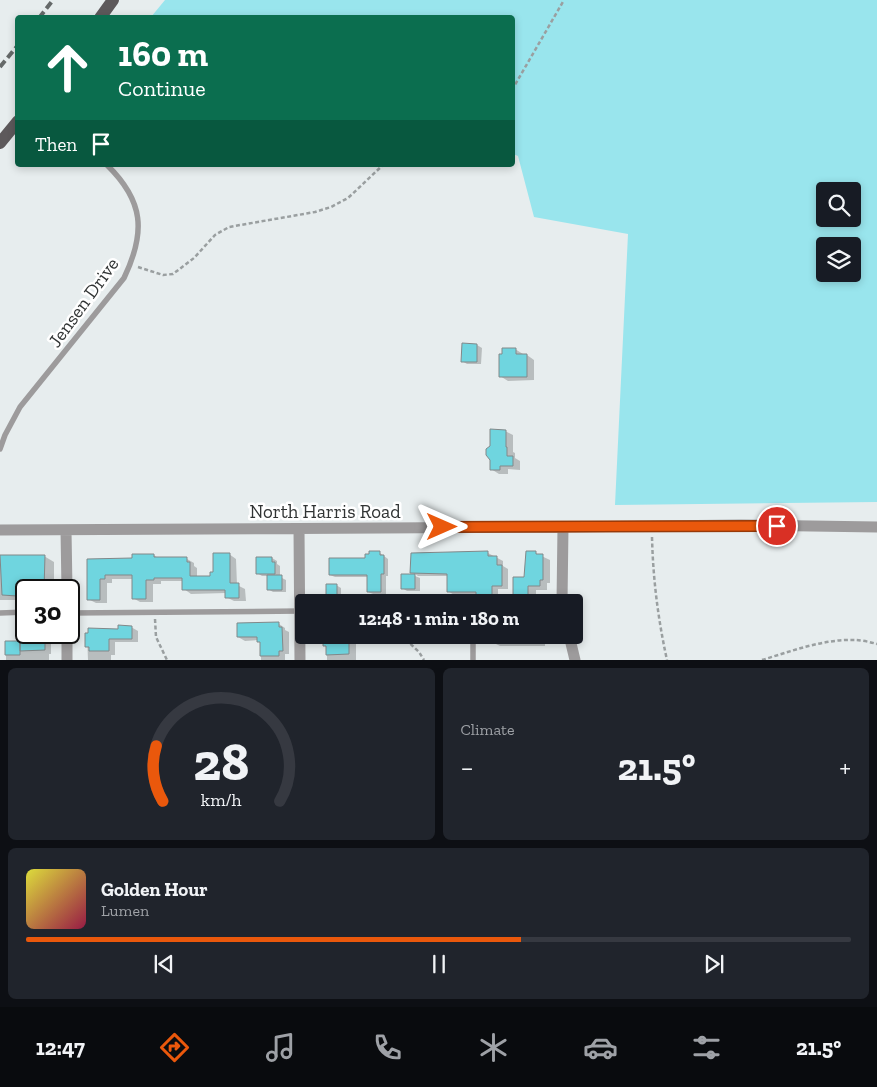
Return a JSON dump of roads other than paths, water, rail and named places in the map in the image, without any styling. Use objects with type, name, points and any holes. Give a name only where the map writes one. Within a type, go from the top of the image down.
[{"type":"main road","points":[[102,15],[113,0]]},
{"type":"main road","points":[[0,143],[15,125]]},
{"type":"street","name":"North Harris Road","points":[[0,530],[741,525],[877,527]]},
{"type":"street","points":[[562,527],[562,594]]},
{"type":"street","points":[[299,528],[301,594]]},
{"type":"street","points":[[66,530],[67,579]]},
{"type":"street","points":[[67,644],[67,660]]},
{"type":"street","points":[[300,660],[301,644]]},
{"type":"street","points":[[571,644],[575,660]]},
{"type":"lane","name":"Jensen Drive","points":[[0,449],[1,442],[20,407],[124,278],[131,264],[139,236],[136,206],[120,178],[109,167]]},
{"type":"lane","points":[[0,612],[15,612]]},
{"type":"lane","points":[[80,614],[295,612]]},
{"type":"lane","points":[[473,644],[473,660]]},
{"type":"railway","points":[[41,15],[53,0]]},
{"type":"railway","points":[[0,67],[15,49]]}]
